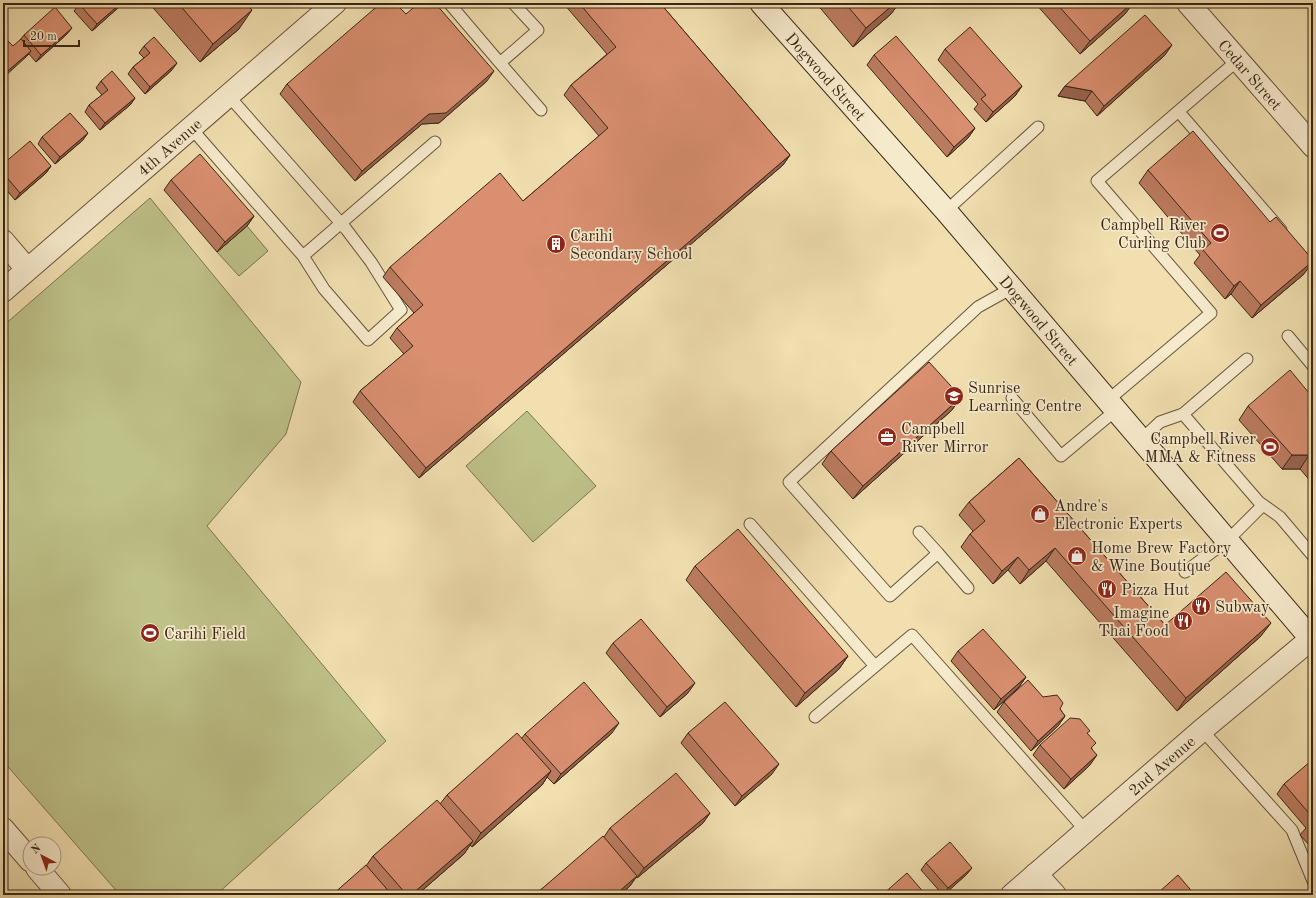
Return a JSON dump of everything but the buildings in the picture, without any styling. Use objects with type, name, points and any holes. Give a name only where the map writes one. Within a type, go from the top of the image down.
[{"type":"street","name":"4th Avenue","points":[[3,290],[335,3]]},
{"type":"street","name":"Dogwood Street","points":[[761,3],[946,211],[1312,639]]},
{"type":"street","name":"Cedar Street","points":[[1188,3],[1313,146]]},
{"type":"street","points":[[3,241],[27,269]]},
{"type":"street","name":"2nd Avenue","points":[[1012,895],[1202,730],[1312,639]]},
{"type":"street","points":[[3,828],[22,851]]},
{"type":"street","points":[[1036,874],[1054,895]]},
{"type":"street","points":[[44,876],[60,895]]},
{"type":"lane","points":[[449,3],[541,110]]},
{"type":"lane","points":[[500,62],[538,30],[513,3]]},
{"type":"lane","points":[[1012,398],[1061,456],[1112,405],[1211,313],[1097,182],[1238,60]]},
{"type":"lane","points":[[191,128],[303,256],[324,289],[368,340],[401,310],[371,262],[228,95]]},
{"type":"lane","points":[[1179,112],[1287,237]]},
{"type":"lane","points":[[946,211],[1038,127]]},
{"type":"lane","points":[[303,256],[435,142]]},
{"type":"lane","points":[[938,553],[890,596],[789,482],[978,307],[1012,288]]},
{"type":"lane","points":[[1288,336],[1313,366]]},
{"type":"lane","points":[[1142,439],[1160,422],[1183,414],[1247,359]]},
{"type":"lane","points":[[1183,414],[1262,504],[1280,517],[1313,556]]},
{"type":"lane","points":[[1185,572],[1228,540],[1262,504]]},
{"type":"lane","points":[[750,524],[875,666]]},
{"type":"lane","points":[[919,532],[968,588]]},
{"type":"lane","points":[[815,717],[912,635],[1086,831]]},
{"type":"lane","points":[[1202,730],[1292,830],[1313,881]]},
{"type":"green space","name":"Carihi Field","points":[[150,198],[301,382],[286,434],[207,526],[386,741],[216,895],[120,895],[3,761],[3,326]]},
{"type":"green space","points":[[247,226],[268,251],[239,276],[217,252]]},
{"type":"green space","points":[[527,411],[596,486],[533,542],[466,466]]},
{"type":"place","name":"Campbell River Curling Club","points":[[1220,233]]},
{"type":"place","name":"Carihi Secondary School","points":[[556,244]]},
{"type":"place","name":"Sunrise Learning Centre","points":[[954,396]]},
{"type":"place","name":"Campbell River Mirror","points":[[887,437]]},
{"type":"place","name":"Campbell River MMA & Fitness","points":[[1270,447]]},
{"type":"place","name":"Andre's Electronic Experts","points":[[1040,514]]},
{"type":"place","name":"Home Brew Factory & Wine Boutique","points":[[1077,556]]},
{"type":"place","name":"Pizza Hut","points":[[1107,589]]},
{"type":"place","name":"Subway","points":[[1201,606]]},
{"type":"place","name":"Imagine Thai Food","points":[[1183,621]]},
{"type":"place","name":"Carihi Field","points":[[150,633]]}]
